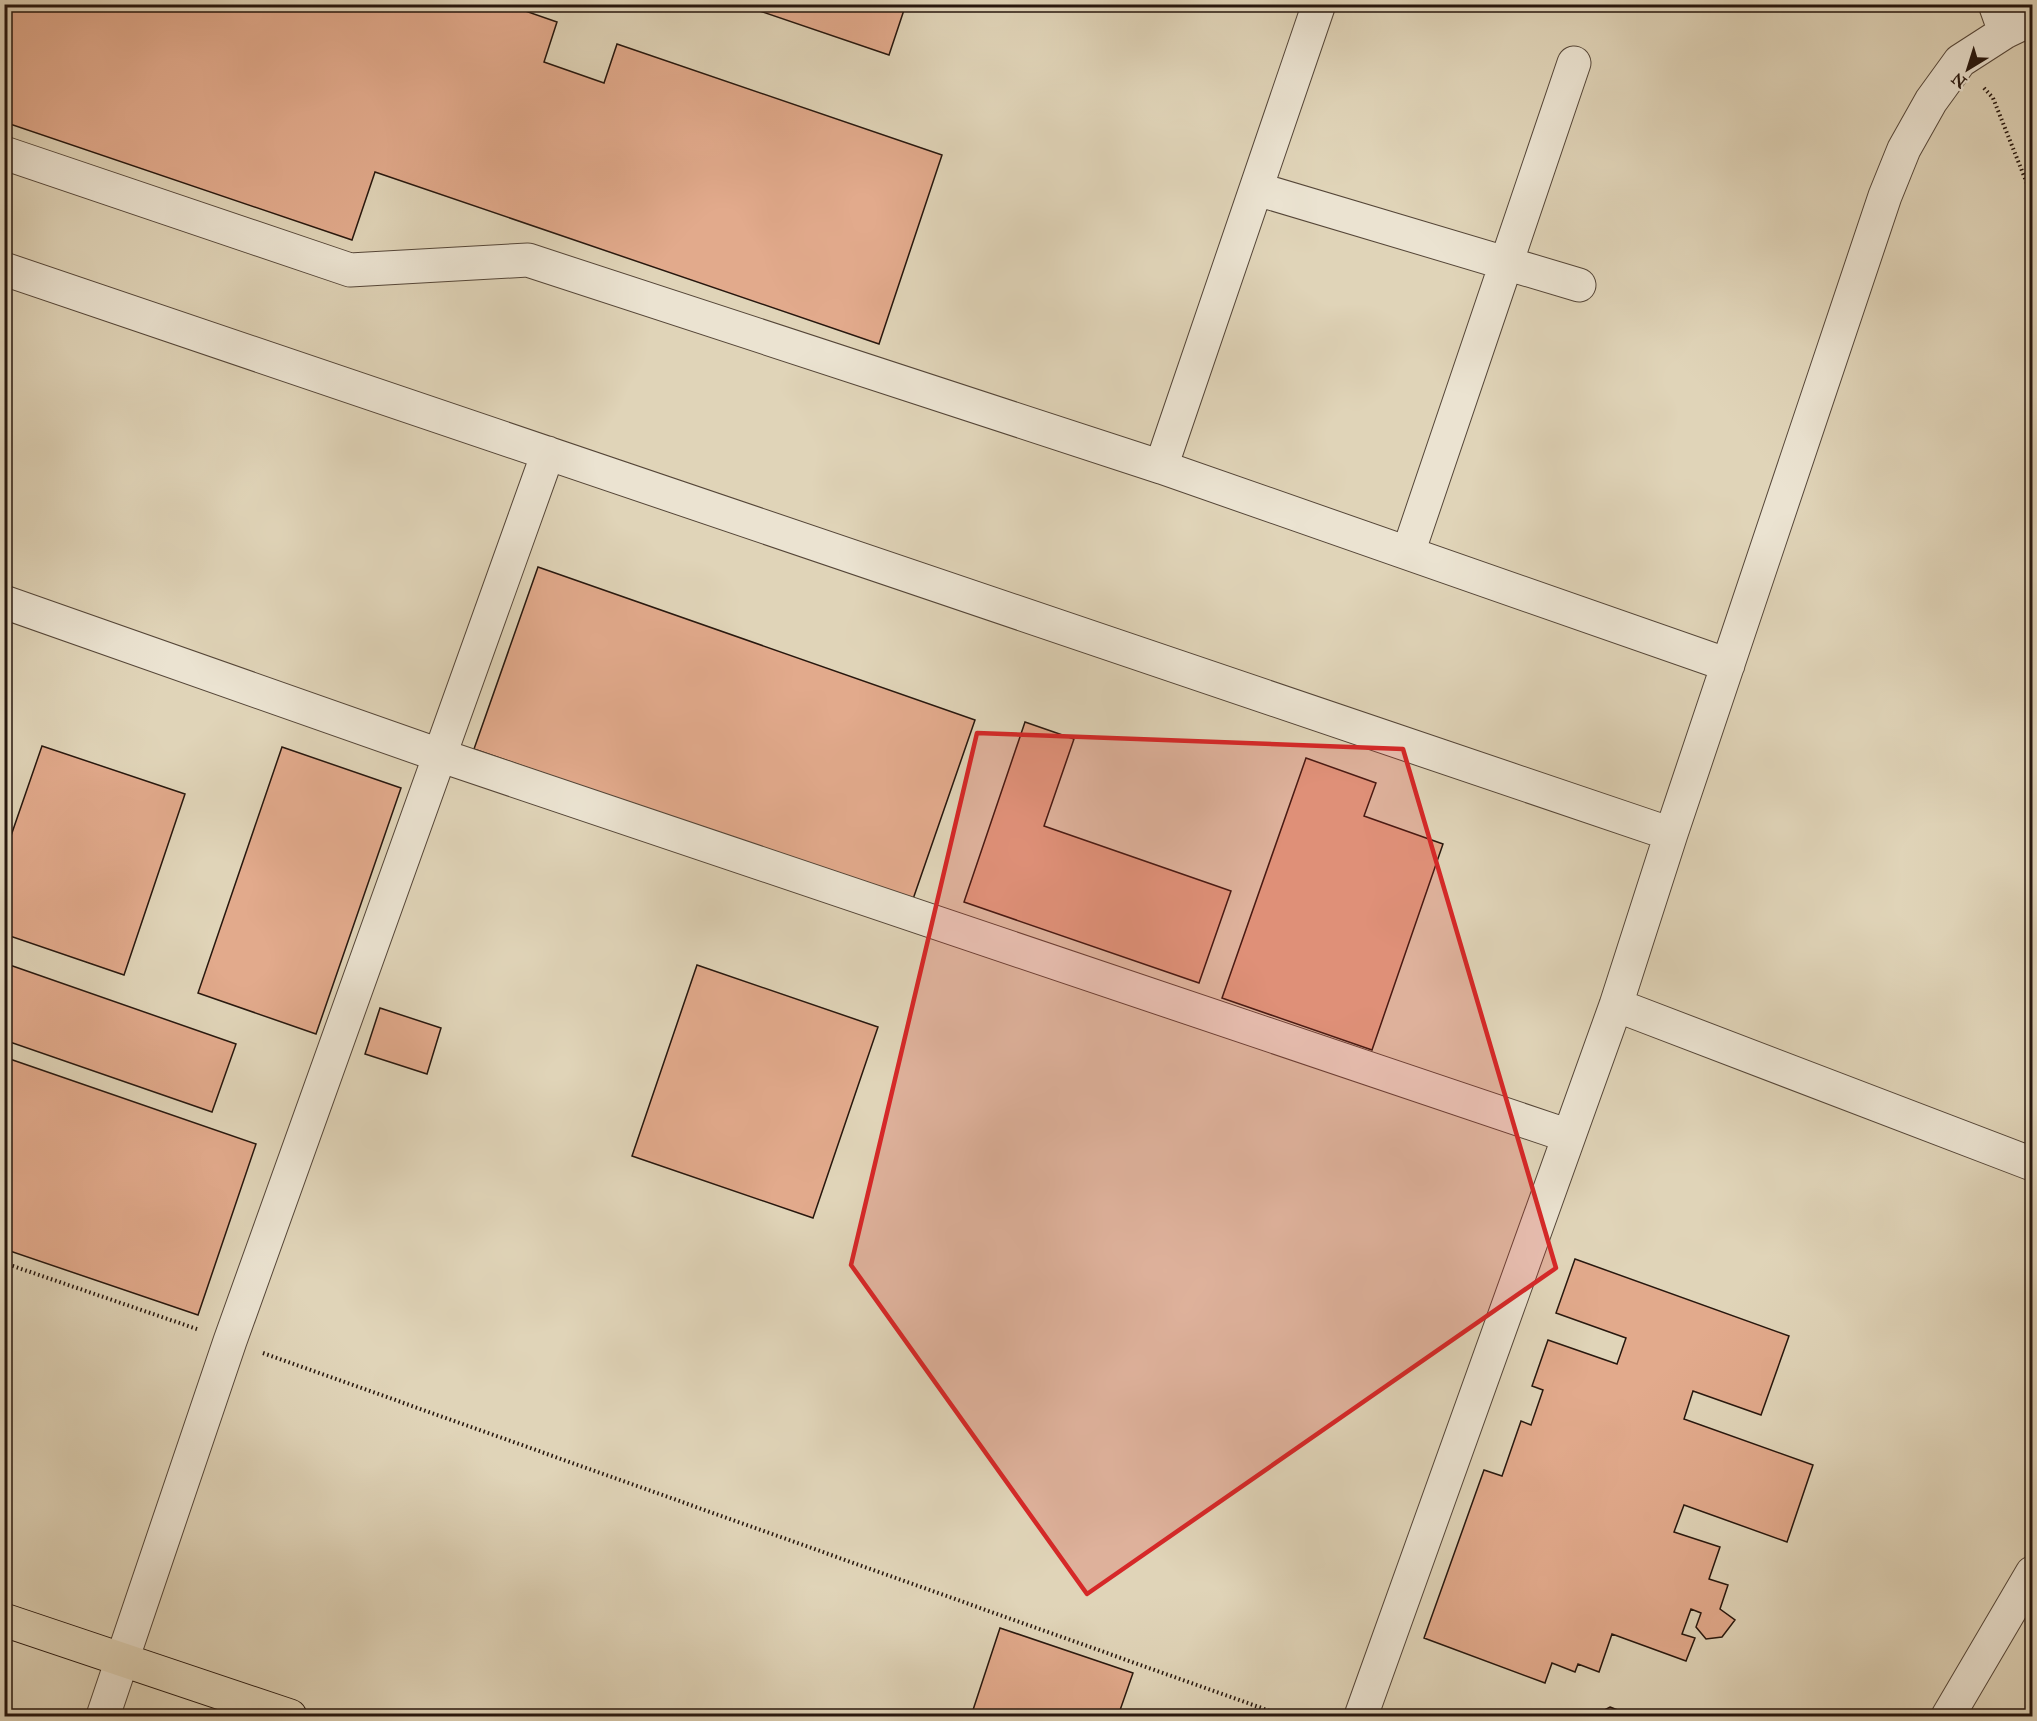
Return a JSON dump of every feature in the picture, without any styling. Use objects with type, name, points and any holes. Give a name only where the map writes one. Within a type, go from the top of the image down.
[{"type":"main road","points":[[4,1620],[290,1716]]},
{"type":"street","points":[[1161,467],[1319,4]]},
{"type":"street","points":[[1361,1716],[1616,1005],[1885,196],[1904,149],[1931,101],[1960,61],[2011,18]]},
{"type":"street","points":[[1408,553],[1574,63]]},
{"type":"street","points":[[4,153],[350,270],[528,260],[1161,467],[1728,665]]},
{"type":"street","points":[[1257,189],[1579,285]]},
{"type":"street","points":[[4,269],[1671,834]]},
{"type":"street","points":[[104,1716],[230,1341],[548,453]]},
{"type":"street","points":[[4,602],[439,755],[1569,1136]]},
{"type":"street","points":[[1616,1005],[2032,1164]]},
{"type":"street","points":[[1948,1716],[2032,1573]]},
{"type":"path","points":[[1960,61],[1993,98],[2032,196]]},
{"type":"path","points":[[4,1263],[230,1341],[1284,1716]]},
{"type":"highlighted area","points":[[977,733],[1403,749],[1556,1268],[1087,1594],[851,1265]]},
{"type":"building","points":[[4,4],[505,4],[557,22],[544,62],[604,83],[617,44],[942,155],[879,344],[375,172],[352,240],[4,122]]},
{"type":"building","points":[[739,4],[906,4],[889,55]]},
{"type":"building","points":[[538,567],[975,720],[912,902],[474,749]]},
{"type":"building","points":[[1025,722],[1074,739],[1044,826],[1231,891],[1199,983],[964,902]]},
{"type":"building","points":[[42,746],[185,794],[124,975],[4,934],[4,856]]},
{"type":"building","points":[[282,747],[401,788],[316,1034],[198,993]]},
{"type":"building","points":[[1306,758],[1376,783],[1364,816],[1443,844],[1372,1050],[1222,998]]},
{"type":"building","points":[[4,963],[236,1044],[212,1112],[4,1040]]},
{"type":"building","points":[[697,965],[878,1027],[813,1218],[632,1156]]},
{"type":"building","points":[[380,1008],[441,1028],[427,1074],[365,1054]]},
{"type":"building","points":[[4,1057],[256,1144],[198,1315],[4,1249]]},
{"type":"building","points":[[1575,1259],[1789,1336],[1761,1415],[1693,1391],[1684,1419],[1813,1465],[1787,1542],[1684,1505],[1674,1532],[1720,1547],[1709,1579],[1728,1585],[1720,1609],[1735,1620],[1722,1637],[1706,1639],[1696,1627],[1701,1613],[1691,1609],[1682,1634],[1695,1638],[1686,1661],[1612,1634],[1599,1672],[1578,1664],[1575,1672],[1552,1663],[1545,1683],[1424,1638],[1484,1470],[1502,1476],[1521,1421],[1531,1425],[1543,1390],[1532,1386],[1548,1340],[1617,1364],[1626,1338],[1556,1313]]},
{"type":"building","points":[[1000,1628],[1133,1673],[1118,1716],[971,1716]]},
{"type":"building","points":[[1610,1707],[1633,1716],[1593,1716]]}]
